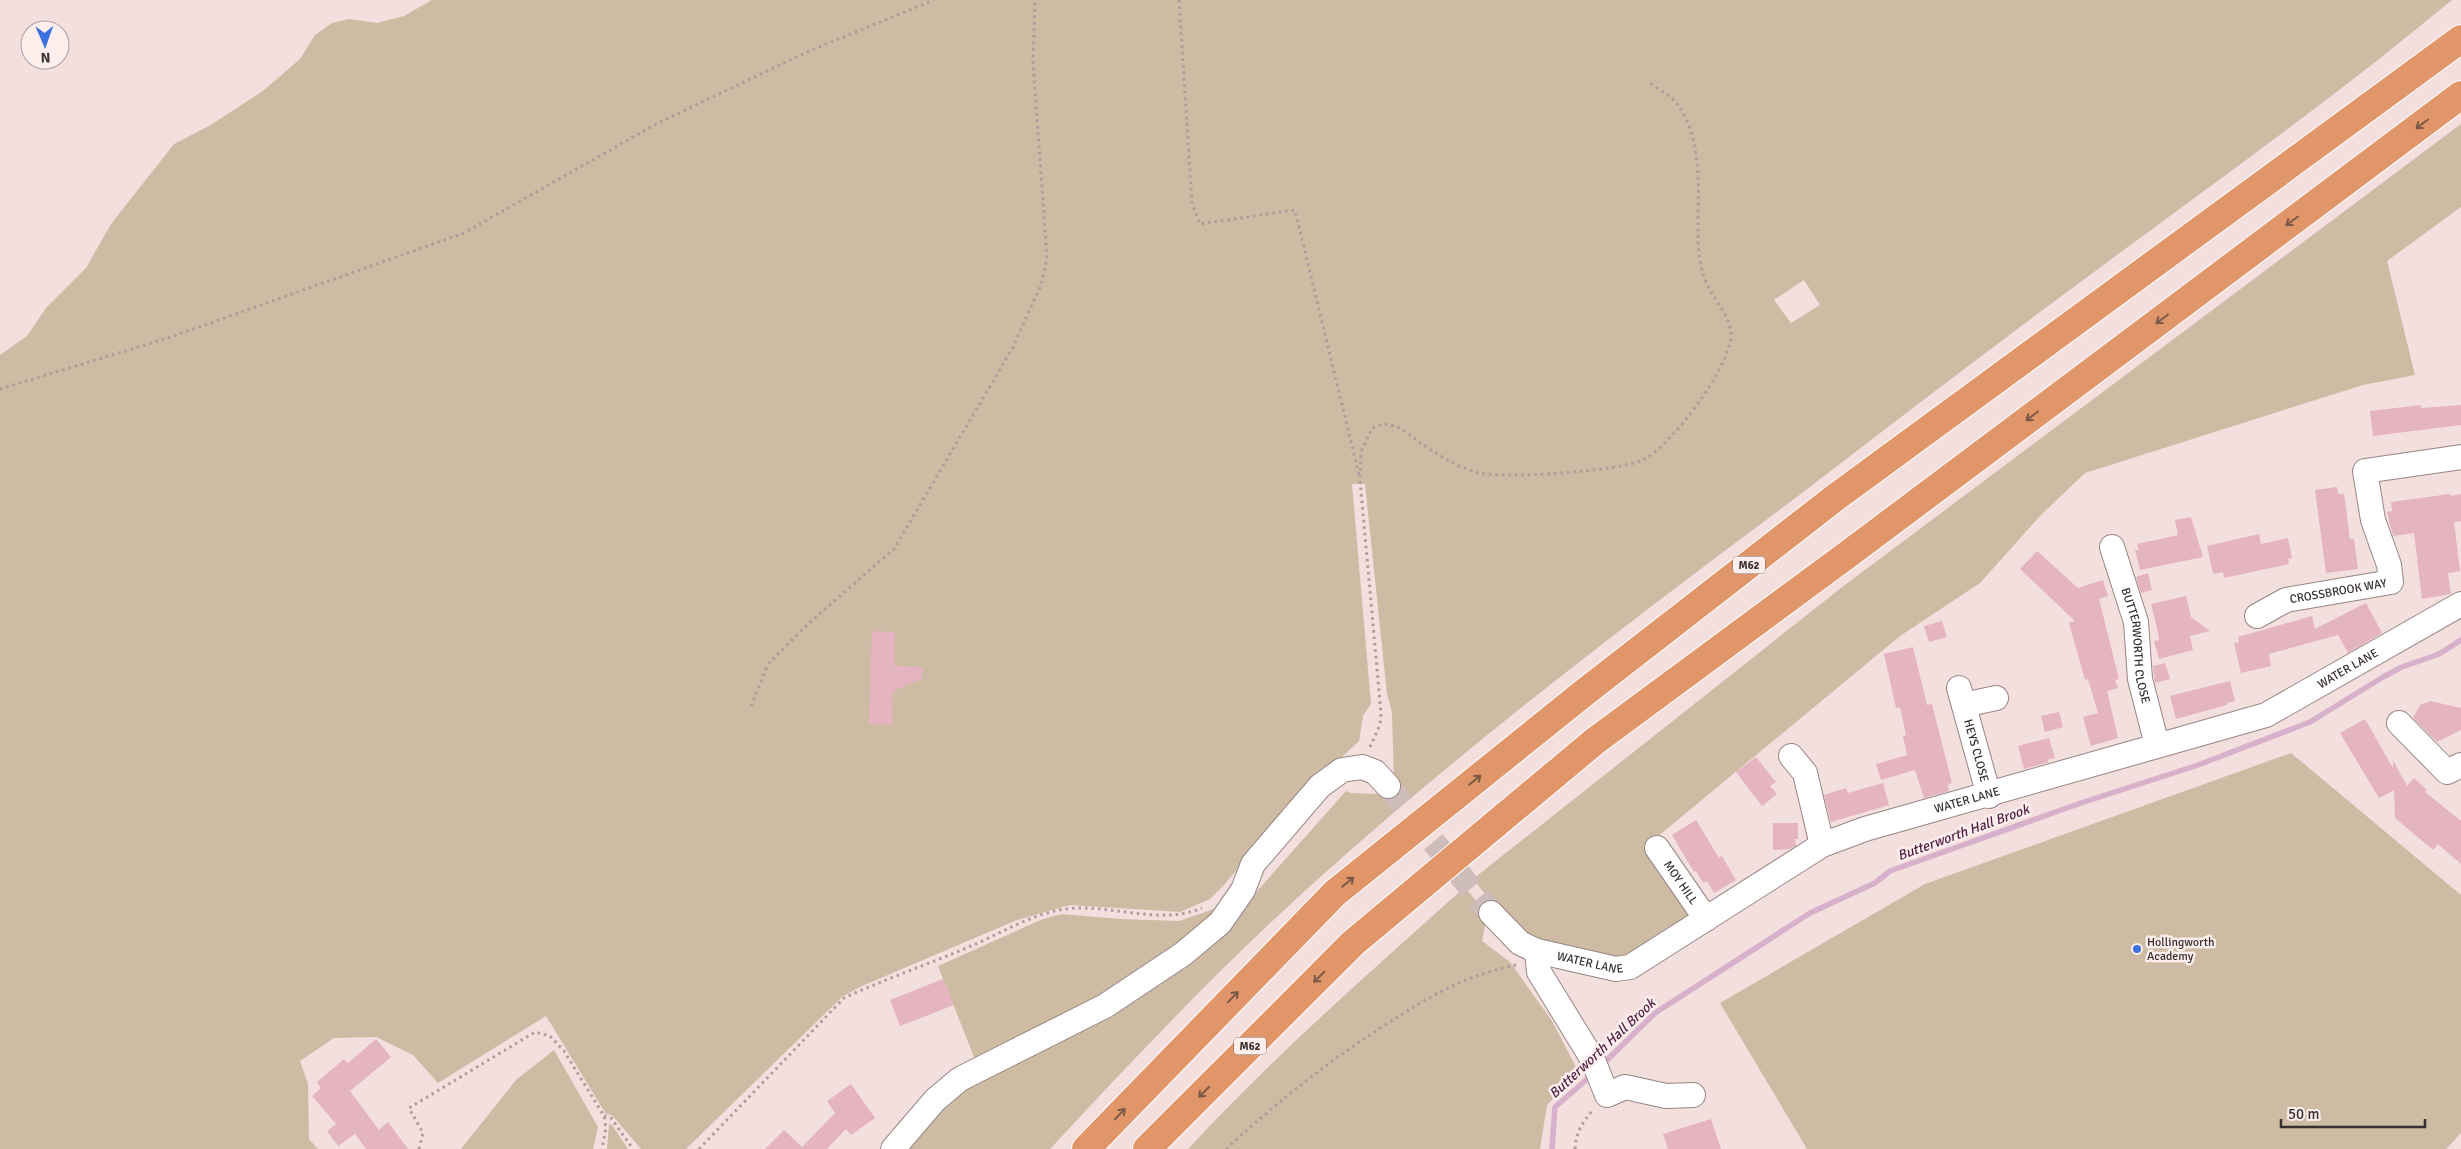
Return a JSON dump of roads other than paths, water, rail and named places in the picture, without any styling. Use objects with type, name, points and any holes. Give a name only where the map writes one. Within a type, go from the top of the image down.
[{"type":"highway","name":"M62","points":[[1086,1149],[1335,893],[1585,692],[1836,497],[2433,61],[2461,38]]},
{"type":"highway","name":"M62","points":[[1147,1149],[1353,943],[1594,741],[1847,555],[2461,94]]},
{"type":"street","name":"CROSSBROOK WAY","points":[[2257,616],[2286,600],[2391,582],[2389,565],[2373,520],[2365,471],[2461,457]]},
{"type":"street","name":"BUTTERWORTH CLOSE","points":[[2112,547],[2136,622],[2140,679],[2158,744]]},
{"type":"street","name":"WATER LANE","points":[[1491,912],[1520,943],[1537,956],[1616,969],[1630,967],[1822,846],[1865,829],[1989,796],[2158,744],[2266,715],[2461,604]]},
{"type":"street","name":"HEYS CLOSE","points":[[1989,796],[1962,697],[1996,698]]},
{"type":"street","points":[[2399,723],[2454,768]]},
{"type":"street","points":[[1791,756],[1804,773],[1822,846]]},
{"type":"street","points":[[893,1149],[935,1100],[960,1079],[1105,1006],[1183,954],[1220,923],[1243,890],[1253,864],[1320,786],[1342,770],[1362,766],[1375,772],[1388,786]]},
{"type":"street","name":"MOY HILL","points":[[1657,848],[1706,919]]},
{"type":"street","points":[[1537,956],[1539,972],[1593,1060],[1607,1095],[1624,1087],[1666,1096],[1693,1095]]},
{"type":"waterway","name":"Butterworth Hall Brook","points":[[1601,1066],[1655,1013],[1810,913],[1875,883],[1890,871],[2081,803],[2198,765],[2310,722],[2383,677],[2402,667],[2439,654],[2461,640]]},
{"type":"waterway","name":"Butterworth Hall Brook","points":[[1552,1149],[1555,1107],[1593,1074]]},
{"type":"tunnel","points":[[1388,786],[1491,913]]},
{"type":"place","name":"Hollingworth Academy","points":[[2137,949]]}]
